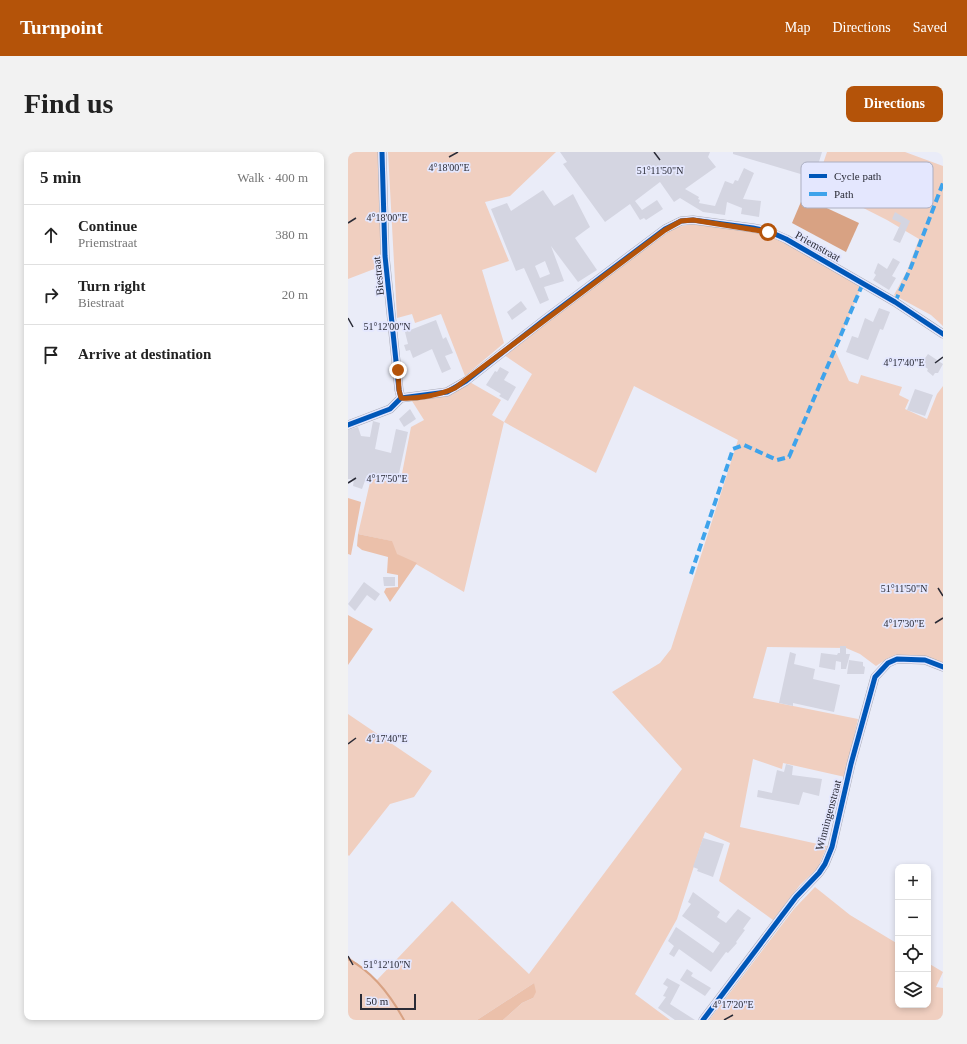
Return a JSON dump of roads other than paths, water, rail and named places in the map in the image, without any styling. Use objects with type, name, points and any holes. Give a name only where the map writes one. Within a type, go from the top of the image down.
[{"type":"street","name":"Biestraat","points":[[382,152],[385,256],[401,398]]},
{"type":"street","name":"Priemstraat","points":[[401,398],[447,392],[466,381],[544,320],[673,224],[686,220],[753,228],[768,232],[786,240],[895,302],[943,334]]},
{"type":"street","points":[[348,425],[390,409],[401,398]]},
{"type":"street","name":"Winningenstraat","points":[[703,1020],[796,897],[819,873],[825,864],[832,847],[875,677],[888,663],[897,659],[925,660],[943,667]]},
{"type":"waterway","points":[[348,959],[357,964],[380,985],[404,1020]]}]
